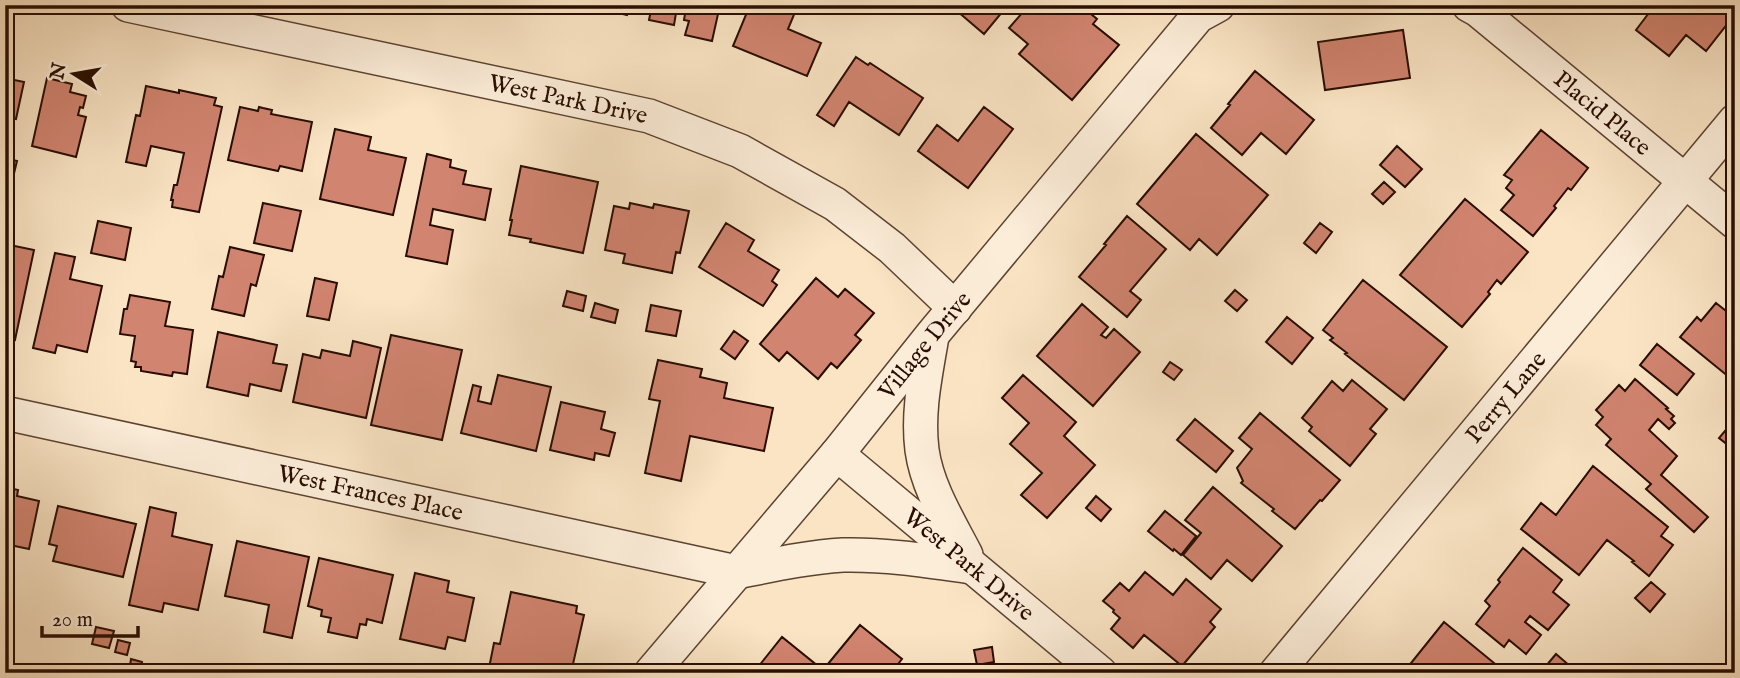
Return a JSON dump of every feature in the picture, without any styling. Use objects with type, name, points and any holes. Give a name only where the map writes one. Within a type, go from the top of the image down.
[{"type":"street","name":"West Park Drive","points":[[128,5],[649,116],[740,151],[835,204],[892,248],[955,307]]},
{"type":"street","name":"Placid Place","points":[[1469,5],[1735,222]]},
{"type":"street","name":"Village Drive","points":[[651,673],[837,454],[1200,9]]},
{"type":"street","name":"Perry Lane","points":[[1276,673],[1735,121]]},
{"type":"street","points":[[932,335],[921,403],[922,450],[935,493],[972,567]]},
{"type":"street","name":"West Frances Place","points":[[5,413],[737,572]]},
{"type":"street","name":"West Park Drive","points":[[837,454],[1100,673]]},
{"type":"street","points":[[737,572],[844,555],[897,557],[972,567]]},
{"type":"building","points":[[585,5],[630,5],[627,15]]},
{"type":"building","points":[[652,5],[720,5],[712,41],[685,35],[689,21],[684,20],[685,14],[676,13],[674,25],[649,20]]},
{"type":"building","points":[[750,5],[798,5],[788,29],[821,43],[807,76],[733,46]]},
{"type":"building","points":[[950,5],[1008,5],[984,34]]},
{"type":"building","points":[[1029,5],[1080,5],[1097,19],[1093,24],[1119,45],[1072,100],[1019,54],[1028,44],[1009,28]]},
{"type":"building","points":[[1655,5],[1725,5],[1735,14],[1706,51],[1686,35],[1669,56],[1636,30]]},
{"type":"building","points":[[1403,30],[1410,78],[1325,90],[1318,42]]},
{"type":"building","points":[[856,57],[868,65],[870,63],[923,98],[899,135],[849,102],[834,126],[817,115]]},
{"type":"building","points":[[1255,71],[1314,120],[1286,154],[1261,133],[1242,155],[1211,128]]},
{"type":"building","points":[[5,78],[24,82],[16,119],[5,117]]},
{"type":"building","points":[[47,78],[72,84],[70,92],[86,96],[78,115],[86,117],[76,157],[32,146]]},
{"type":"building","points":[[146,86],[216,98],[214,105],[222,107],[199,212],[172,207],[174,185],[177,185],[184,153],[151,146],[146,166],[126,162],[136,115],[140,116]]},
{"type":"building","points":[[240,107],[258,111],[259,107],[272,110],[271,114],[312,122],[302,171],[280,166],[278,171],[228,160]]},
{"type":"building","points":[[984,107],[1013,129],[968,188],[918,151],[937,125],[958,141]]},
{"type":"building","points":[[335,129],[371,137],[368,150],[406,158],[393,215],[320,199]]},
{"type":"building","points":[[1541,130],[1588,168],[1571,190],[1568,188],[1533,236],[1501,210],[1514,195],[1506,188],[1512,180],[1504,175]]},
{"type":"building","points":[[1196,134],[1268,195],[1217,255],[1199,239],[1190,250],[1137,204]]},
{"type":"building","points":[[1397,146],[1422,169],[1405,187],[1380,165]]},
{"type":"building","points":[[427,154],[451,160],[450,167],[466,171],[463,184],[491,189],[485,220],[433,209],[430,225],[453,230],[447,264],[406,256]]},
{"type":"building","points":[[5,158],[17,161],[10,190],[5,189]]},
{"type":"building","points":[[521,166],[598,182],[583,253],[509,235]]},
{"type":"building","points":[[1384,182],[1395,192],[1383,204],[1372,194]]},
{"type":"building","points":[[1465,199],[1528,252],[1501,284],[1497,280],[1488,292],[1490,294],[1462,327],[1400,275]]},
{"type":"building","points":[[263,203],[301,211],[292,251],[254,243]]},
{"type":"building","points":[[630,203],[653,208],[654,204],[689,211],[680,253],[676,252],[672,273],[623,263],[625,254],[605,250],[614,206],[629,209]]},
{"type":"building","points":[[1127,216],[1166,249],[1130,291],[1141,300],[1127,317],[1079,277]]},
{"type":"building","points":[[98,221],[131,228],[125,260],[91,253]]},
{"type":"building","points":[[726,223],[754,240],[748,251],[779,270],[772,281],[777,285],[763,306],[699,267]]},
{"type":"building","points":[[1320,223],[1332,232],[1316,253],[1304,243]]},
{"type":"building","points":[[5,244],[34,250],[15,340],[5,337]]},
{"type":"building","points":[[230,247],[264,255],[256,286],[251,284],[244,316],[212,309],[219,276],[223,277]]},
{"type":"building","points":[[55,253],[75,257],[70,279],[102,286],[87,352],[57,345],[55,353],[33,348]]},
{"type":"building","points":[[315,278],[337,283],[329,320],[307,316]]},
{"type":"building","points":[[816,278],[838,297],[845,289],[874,313],[855,335],[861,340],[837,368],[831,363],[818,379],[787,352],[779,361],[760,344]]},
{"type":"building","points":[[1363,280],[1447,347],[1404,400],[1345,354],[1347,353],[1330,340],[1333,338],[1323,330]]},
{"type":"building","points":[[1235,290],[1247,300],[1237,311],[1225,301]]},
{"type":"building","points":[[567,291],[586,296],[583,311],[563,306]]},
{"type":"building","points":[[130,295],[170,302],[165,326],[193,330],[187,374],[173,372],[172,376],[141,371],[141,367],[135,367],[136,362],[131,361],[135,336],[120,334],[124,309],[127,309]]},
{"type":"building","points":[[595,303],[618,310],[615,323],[591,317]]},
{"type":"building","points":[[1716,303],[1735,318],[1735,382],[1680,337],[1697,317],[1701,321]]},
{"type":"building","points":[[1082,304],[1108,327],[1101,335],[1106,338],[1114,329],[1140,352],[1093,406],[1037,356]]},
{"type":"building","points":[[651,305],[681,311],[676,336],[646,331]]},
{"type":"building","points":[[1287,317],[1313,338],[1292,364],[1266,342]]},
{"type":"building","points":[[734,331],[748,341],[735,359],[721,349]]},
{"type":"building","points":[[218,332],[277,345],[273,363],[287,365],[281,391],[250,384],[248,396],[207,387]]},
{"type":"building","points":[[391,335],[462,350],[442,440],[371,425]]},
{"type":"building","points":[[353,341],[381,348],[366,418],[293,402],[303,354],[320,358],[322,350],[350,356]]},
{"type":"building","points":[[1657,344],[1694,374],[1677,395],[1640,365]]},
{"type":"building","points":[[658,360],[702,369],[700,377],[727,383],[724,398],[773,408],[764,451],[690,436],[681,481],[645,473],[660,401],[649,399]]},
{"type":"building","points":[[1170,362],[1182,370],[1174,380],[1163,372]]},
{"type":"building","points":[[498,375],[551,387],[536,451],[461,433],[473,385],[481,387],[478,401],[491,404]]},
{"type":"building","points":[[1023,375],[1076,422],[1064,436],[1095,465],[1047,518],[1021,495],[1042,473],[1010,444],[1029,423],[1002,398]]},
{"type":"building","points":[[1635,379],[1674,416],[1671,419],[1675,423],[1669,429],[1658,419],[1649,430],[1677,456],[1661,475],[1708,517],[1694,532],[1646,489],[1651,484],[1606,445],[1611,439],[1596,425],[1603,417],[1596,410],[1619,385],[1625,391]]},
{"type":"building","points":[[1352,380],[1387,409],[1370,429],[1376,434],[1350,466],[1309,431],[1312,427],[1302,418],[1332,381],[1343,391]]},
{"type":"building","points":[[561,402],[605,412],[601,429],[615,433],[609,456],[595,453],[594,460],[550,450]]},
{"type":"building","points":[[1260,413],[1340,480],[1295,529],[1241,483],[1243,481],[1237,468],[1252,449],[1239,438]]},
{"type":"building","points":[[1195,419],[1233,451],[1216,472],[1177,440]]},
{"type":"building","points":[[1735,419],[1735,448],[1733,449],[1719,438]]},
{"type":"building","points":[[1593,466],[1668,527],[1661,536],[1673,545],[1649,576],[1607,540],[1579,575],[1521,529],[1541,503],[1556,515]]},
{"type":"building","points":[[5,487],[18,490],[17,496],[39,501],[29,549],[5,544]]},
{"type":"building","points":[[1213,487],[1282,546],[1252,581],[1227,560],[1211,579],[1183,555],[1201,533],[1185,520]]},
{"type":"building","points":[[1096,496],[1111,509],[1101,521],[1086,508]]},
{"type":"building","points":[[58,506],[136,524],[123,577],[53,561],[57,546],[49,544]]},
{"type":"building","points":[[150,507],[176,513],[172,536],[212,545],[198,610],[164,603],[162,612],[129,605]]},
{"type":"building","points":[[1165,511],[1196,536],[1181,555],[1148,531]]},
{"type":"building","points":[[237,541],[309,557],[292,638],[264,632],[269,605],[225,596]]},
{"type":"building","points":[[1523,548],[1562,580],[1553,592],[1569,605],[1548,630],[1530,616],[1525,622],[1541,635],[1526,654],[1509,640],[1504,647],[1476,624],[1490,606],[1485,601]]},
{"type":"building","points":[[319,558],[393,575],[382,623],[367,619],[366,625],[360,624],[357,638],[328,632],[331,618],[321,616],[322,610],[308,606]]},
{"type":"building","points":[[1145,572],[1173,595],[1186,579],[1221,609],[1210,622],[1215,627],[1182,666],[1144,635],[1133,648],[1111,629],[1120,618],[1103,601],[1120,583],[1129,591]]},
{"type":"building","points":[[415,573],[449,581],[447,592],[474,598],[465,641],[448,637],[445,649],[400,639]]},
{"type":"building","points":[[1651,582],[1665,594],[1650,612],[1635,598]]},
{"type":"building","points":[[511,592],[577,606],[576,613],[584,615],[571,673],[488,673],[494,643],[500,644]]},
{"type":"building","points":[[1444,622],[1505,672],[1454,673],[1450,670],[1448,673],[1403,673]]},
{"type":"building","points":[[860,625],[902,659],[891,673],[765,673],[758,667],[782,637],[823,670]]},
{"type":"building","points":[[96,627],[114,631],[109,648],[92,644]]},
{"type":"building","points":[[118,640],[130,643],[127,655],[115,652]]},
{"type":"building","points":[[992,647],[994,662],[977,665],[974,650]]},
{"type":"building","points":[[1556,654],[1578,673],[1540,673]]},
{"type":"building","points":[[131,659],[142,662],[140,673],[129,672]]}]
